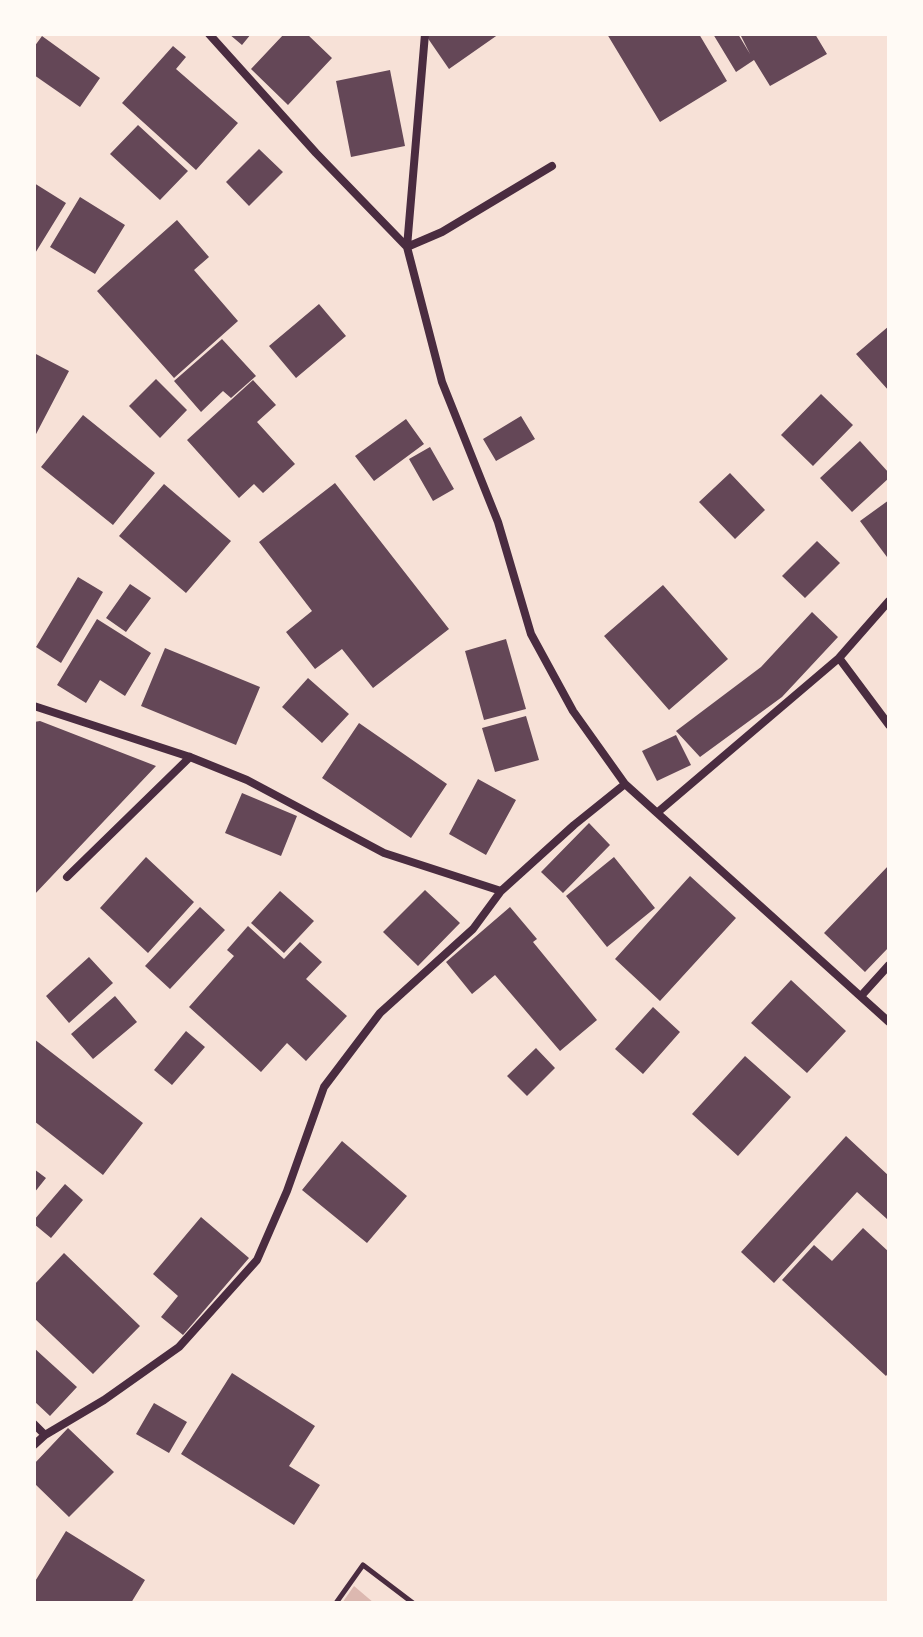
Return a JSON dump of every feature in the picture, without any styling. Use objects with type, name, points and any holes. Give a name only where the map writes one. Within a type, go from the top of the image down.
[{"type":"street","points":[[209,34],[316,153],[407,247]]},
{"type":"street","points":[[425,34],[407,247],[442,382],[498,522],[531,634],[573,711],[625,784],[889,1022]]},
{"type":"street","points":[[407,247],[442,232],[552,166]]},
{"type":"street","points":[[658,812],[839,658],[889,601]]},
{"type":"street","points":[[839,658],[889,725]]},
{"type":"street","points":[[34,706],[190,757],[247,780],[384,853],[501,891]]},
{"type":"street","points":[[67,877],[190,757]]},
{"type":"street","points":[[34,1445],[179,1347],[257,1260],[287,1191],[324,1087],[380,1013],[473,929],[501,891],[625,784]]},
{"type":"street","points":[[861,996],[889,965]]},
{"type":"street","points":[[34,1424],[45,1435]]},
{"type":"path","points":[[336,1603],[363,1565],[413,1603]]},
{"type":"shaded area","points":[[354,1586],[374,1603],[342,1603]]},
{"type":"building","points":[[229,34],[251,34],[242,45]]},
{"type":"building","points":[[284,34],[307,34],[332,58],[288,105],[251,69]]},
{"type":"building","points":[[431,34],[499,34],[449,69],[427,37]]},
{"type":"building","points":[[607,34],[699,34],[727,81],[660,122]]},
{"type":"building","points":[[713,34],[738,34],[750,54],[740,34],[815,34],[827,54],[770,86],[754,60],[736,72]]},
{"type":"building","points":[[42,36],[100,78],[80,107],[34,75],[34,47]]},
{"type":"building","points":[[173,46],[186,57],[176,69],[238,123],[196,170],[122,103]]},
{"type":"building","points":[[390,70],[405,146],[351,157],[336,81]]},
{"type":"building","points":[[138,125],[188,171],[160,200],[110,154]]},
{"type":"building","points":[[259,149],[283,172],[249,206],[226,182]]},
{"type":"building","points":[[34,183],[66,203],[34,255]]},
{"type":"building","points":[[80,197],[125,225],[95,274],[50,247]]},
{"type":"building","points":[[177,220],[209,257],[194,270],[238,321],[174,378],[97,291]]},
{"type":"building","points":[[319,304],[346,336],[296,378],[269,346]]},
{"type":"building","points":[[889,326],[889,391],[856,354]]},
{"type":"building","points":[[222,339],[256,376],[231,398],[223,391],[201,412],[174,381]]},
{"type":"building","points":[[34,353],[69,371],[34,438]]},
{"type":"building","points":[[156,379],[187,410],[160,438],[129,406]]},
{"type":"building","points":[[253,380],[276,405],[257,422],[295,464],[263,493],[254,484],[239,498],[187,440]]},
{"type":"building","points":[[821,394],[853,425],[813,466],[781,435]]},
{"type":"building","points":[[83,415],[155,473],[113,525],[41,467]]},
{"type":"building","points":[[521,416],[535,439],[496,461],[483,439]]},
{"type":"building","points":[[406,419],[424,444],[374,481],[355,456]]},
{"type":"building","points":[[860,441],[889,473],[889,478],[852,512],[820,478]]},
{"type":"building","points":[[430,447],[454,489],[433,501],[409,459]]},
{"type":"building","points":[[730,473],[765,510],[735,539],[699,502]]},
{"type":"building","points":[[335,483],[449,629],[373,688],[342,649],[315,669],[286,632],[312,611],[259,542]]},
{"type":"building","points":[[164,484],[231,541],[186,593],[119,536]]},
{"type":"building","points":[[889,500],[889,556],[887,557],[860,521]]},
{"type":"building","points":[[817,541],[840,563],[805,598],[782,576]]},
{"type":"building","points":[[78,577],[103,592],[61,663],[36,647]]},
{"type":"building","points":[[130,584],[151,598],[126,632],[106,618]]},
{"type":"building","points":[[663,585],[728,659],[669,710],[604,636]]},
{"type":"building","points":[[812,612],[838,637],[782,697],[700,757],[676,731],[761,667]]},
{"type":"building","points":[[97,619],[151,653],[125,696],[100,680],[86,703],[57,685]]},
{"type":"building","points":[[506,639],[526,709],[484,720],[465,651]]},
{"type":"building","points":[[165,648],[260,687],[236,745],[141,706]]},
{"type":"building","points":[[308,678],[349,714],[322,743],[282,707]]},
{"type":"building","points":[[526,716],[539,760],[495,772],[482,728]]},
{"type":"building","points":[[40,721],[156,766],[34,895],[34,722]]},
{"type":"building","points":[[359,723],[447,784],[411,838],[322,778]]},
{"type":"building","points":[[676,735],[691,765],[657,781],[642,751]]},
{"type":"building","points":[[478,779],[516,800],[486,855],[449,834]]},
{"type":"building","points":[[242,793],[297,816],[281,856],[225,833]]},
{"type":"building","points":[[589,823],[610,845],[563,893],[541,872]]},
{"type":"building","points":[[146,857],[194,902],[148,953],[100,908]]},
{"type":"building","points":[[614,857],[655,908],[607,947],[566,896]]},
{"type":"building","points":[[889,865],[889,947],[865,972],[824,933]]},
{"type":"building","points":[[690,876],[736,918],[660,1001],[615,959]]},
{"type":"building","points":[[425,890],[460,923],[418,966],[383,932]]},
{"type":"building","points":[[280,891],[314,921],[284,953],[251,923]]},
{"type":"building","points":[[200,907],[225,930],[170,989],[145,966]]},
{"type":"building","points":[[510,907],[537,939],[533,942],[597,1020],[560,1051],[495,975],[472,994],[446,962]]},
{"type":"building","points":[[248,926],[284,959],[300,942],[322,962],[306,979],[347,1016],[306,1061],[287,1043],[261,1072],[189,1007],[234,956],[227,950]]},
{"type":"building","points":[[89,957],[113,983],[69,1023],[46,996]]},
{"type":"building","points":[[791,980],[846,1031],[807,1073],[751,1023]]},
{"type":"building","points":[[115,996],[137,1022],[93,1059],[71,1034]]},
{"type":"building","points":[[653,1007],[680,1032],[643,1074],[615,1049]]},
{"type":"building","points":[[186,1031],[205,1047],[172,1085],[154,1070]]},
{"type":"building","points":[[34,1039],[143,1123],[103,1175],[34,1121]]},
{"type":"building","points":[[536,1048],[555,1068],[527,1096],[507,1076]]},
{"type":"building","points":[[745,1056],[791,1097],[738,1156],[692,1114]]},
{"type":"building","points":[[846,1136],[889,1176],[889,1217],[887,1219],[857,1192],[774,1283],[741,1252]]},
{"type":"building","points":[[342,1141],[407,1196],[367,1243],[302,1190]]},
{"type":"building","points":[[34,1169],[46,1178],[34,1193]]},
{"type":"building","points":[[65,1184],[83,1200],[51,1238],[34,1224],[34,1220]]},
{"type":"building","points":[[201,1217],[249,1258],[183,1335],[161,1317],[178,1296],[153,1274]]},
{"type":"building","points":[[863,1228],[889,1252],[889,1372],[886,1376],[782,1280],[814,1245],[832,1261]]},
{"type":"building","points":[[64,1253],[140,1326],[93,1374],[34,1318],[34,1285]]},
{"type":"building","points":[[34,1348],[77,1387],[50,1416],[34,1401]]},
{"type":"building","points":[[232,1373],[315,1426],[289,1466],[320,1485],[294,1525],[181,1454]]},
{"type":"building","points":[[154,1403],[187,1422],[169,1453],[136,1434]]},
{"type":"building","points":[[68,1428],[114,1472],[69,1517],[34,1483],[34,1464]]},
{"type":"building","points":[[66,1531],[145,1580],[131,1603],[34,1603],[34,1583]]}]
